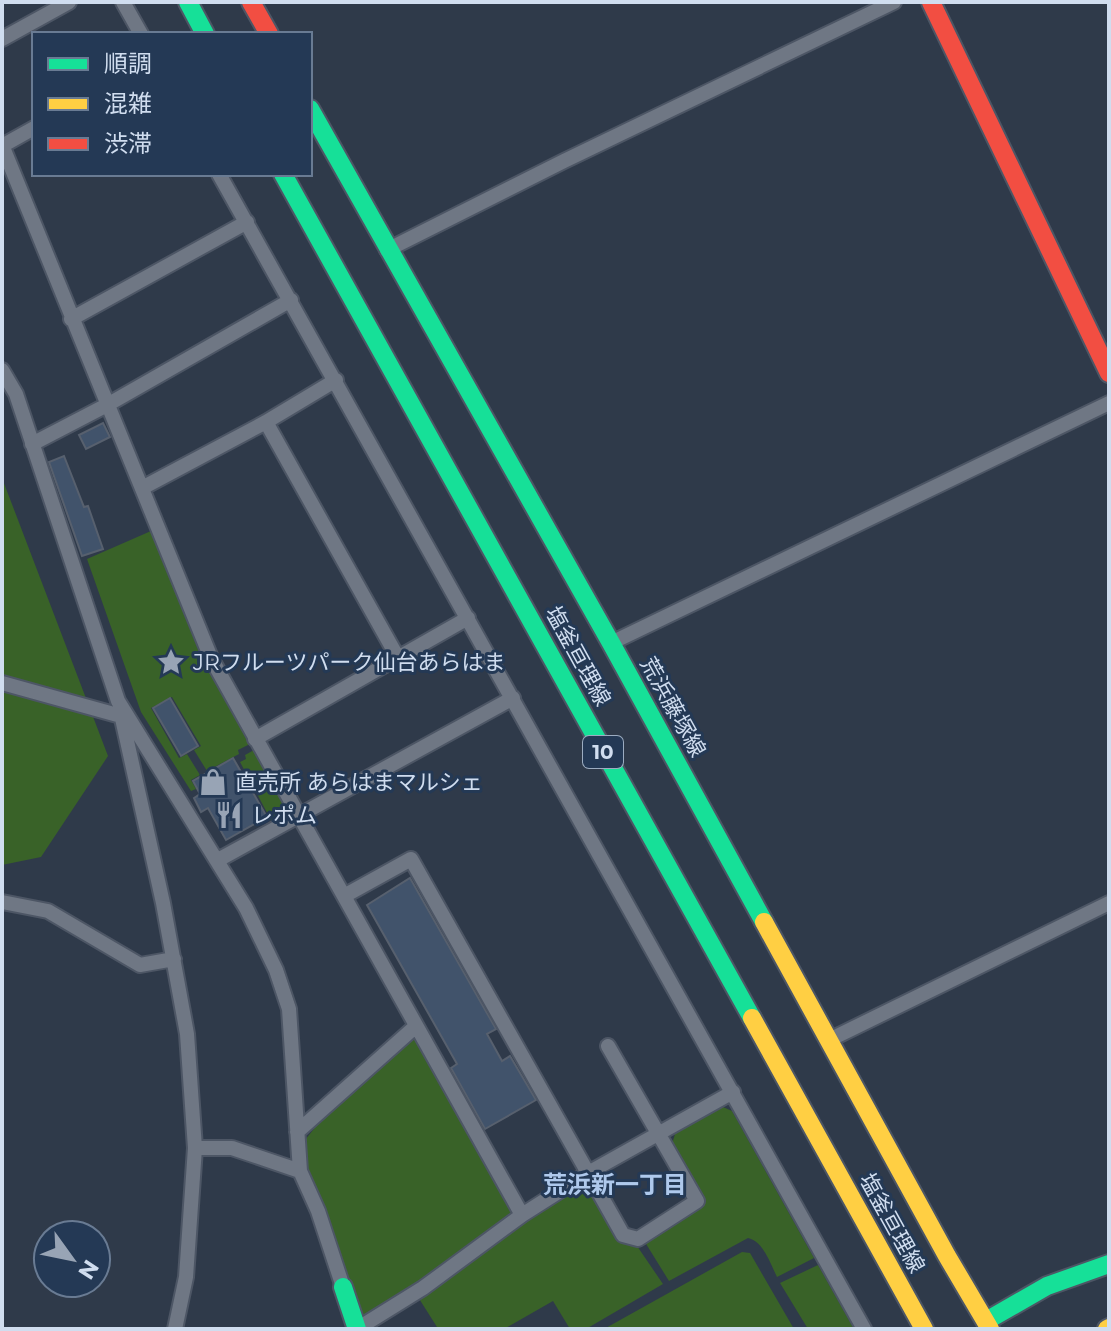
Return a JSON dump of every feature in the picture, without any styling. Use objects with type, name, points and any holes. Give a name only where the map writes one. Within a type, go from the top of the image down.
[{"type":"street","points":[[2,39],[69,2]]},
{"type":"street","points":[[123,2],[140,32]]},
{"type":"street","points":[[188,2],[204,32]]},
{"type":"street","points":[[251,2],[268,32]]},
{"type":"street","points":[[387,250],[894,2]]},
{"type":"street","points":[[931,2],[1109,373]]},
{"type":"street","name":"荒浜藤塚線","points":[[312,113],[611,643],[947,1256],[988,1325]]},
{"type":"street","points":[[32,129],[2,146],[211,658],[522,1215]]},
{"type":"street","points":[[220,176],[864,1329]]},
{"type":"street","name":"塩釜亘理線","points":[[284,176],[924,1329]]},
{"type":"street","points":[[71,319],[247,222]]},
{"type":"street","points":[[32,444],[291,300]]},
{"type":"street","points":[[2,370],[16,394],[120,709],[174,959],[187,1034],[195,1148],[186,1277],[175,1329]]},
{"type":"street","points":[[142,488],[266,422],[336,380]]},
{"type":"street","points":[[611,643],[1109,403]]},
{"type":"street","points":[[266,422],[398,658]]},
{"type":"street","points":[[255,739],[468,618]]},
{"type":"street","points":[[2,683],[120,709],[218,860],[265,943],[289,1009],[300,1171],[318,1211],[357,1329],[423,1288],[522,1215],[588,1173],[733,1092]]},
{"type":"street","points":[[218,860],[513,698]]},
{"type":"street","points":[[344,896],[411,859],[623,1235],[638,1239],[697,1201],[608,1046]]},
{"type":"street","points":[[2,902],[48,911],[140,965],[174,959]]},
{"type":"street","points":[[829,1040],[1109,903]]},
{"type":"street","points":[[297,1132],[416,1026]]},
{"type":"street","points":[[195,1148],[232,1148],[300,1171]]},
{"type":"street","points":[[988,1325],[1047,1286],[1109,1264]]},
{"type":"green space","points":[[2,478],[108,756],[41,857],[2,865]]},
{"type":"green space","points":[[151,531],[203,662],[250,744],[238,750],[239,754],[207,771],[194,750],[201,746],[172,697],[151,708],[179,758],[187,754],[200,775],[191,780],[196,789],[191,791],[141,712],[87,559]]},
{"type":"green space","points":[[254,750],[283,803],[282,816],[272,822],[240,762]]},
{"type":"green space","points":[[410,1036],[421,1038],[515,1208],[513,1217],[368,1317],[361,1317],[308,1177],[305,1140],[325,1115]]},
{"type":"green space","points":[[723,1107],[732,1111],[814,1258],[777,1277],[762,1248],[748,1238],[669,1281],[643,1239],[705,1203],[672,1144],[675,1134]]},
{"type":"green space","points":[[581,1186],[592,1188],[663,1284],[586,1329],[570,1329],[553,1301],[504,1329],[435,1329],[437,1327],[418,1297],[525,1221]]},
{"type":"green space","points":[[742,1252],[750,1253],[794,1329],[604,1329]]},
{"type":"green space","points":[[818,1265],[854,1329],[808,1329],[780,1283]]},
{"type":"building","points":[[103,423],[110,437],[86,449],[79,435]]},
{"type":"building","points":[[64,456],[84,507],[88,506],[103,549],[82,556],[49,462]]},
{"type":"building","points":[[170,698],[198,746],[181,756],[153,708]]},
{"type":"building","points":[[233,758],[267,817],[226,840],[208,808],[201,812],[194,798],[200,794],[193,781]]},
{"type":"building","points":[[410,878],[496,1029],[487,1034],[502,1061],[510,1056],[536,1100],[485,1129],[451,1068],[457,1064],[367,905]]},
{"type":"traffic: fast","points":[[188,2],[204,32]]},
{"type":"traffic: fast","points":[[312,113],[611,643],[764,922]]},
{"type":"traffic: fast","points":[[284,176],[752,1018]]},
{"type":"traffic: fast","points":[[986,1321],[1047,1286],[1109,1264]]},
{"type":"traffic: fast","points":[[343,1287],[357,1329]]},
{"type":"traffic: slow","points":[[764,922],[990,1329]]},
{"type":"traffic: slow","points":[[752,1018],[924,1329]]},
{"type":"traffic: jam","points":[[251,2],[268,32]]},
{"type":"traffic: jam","points":[[931,2],[1109,373]]},
{"type":"place","name":"JRフルーツパーク仙台あらはま","points":[[171,662]]},
{"type":"place","name":"直売所 あらはまマルシェ","points":[[213,782]]},
{"type":"place","name":"レポム","points":[[229,815]]},
{"type":"district","name":"荒浜新一丁目","points":[[615,1184]]}]
